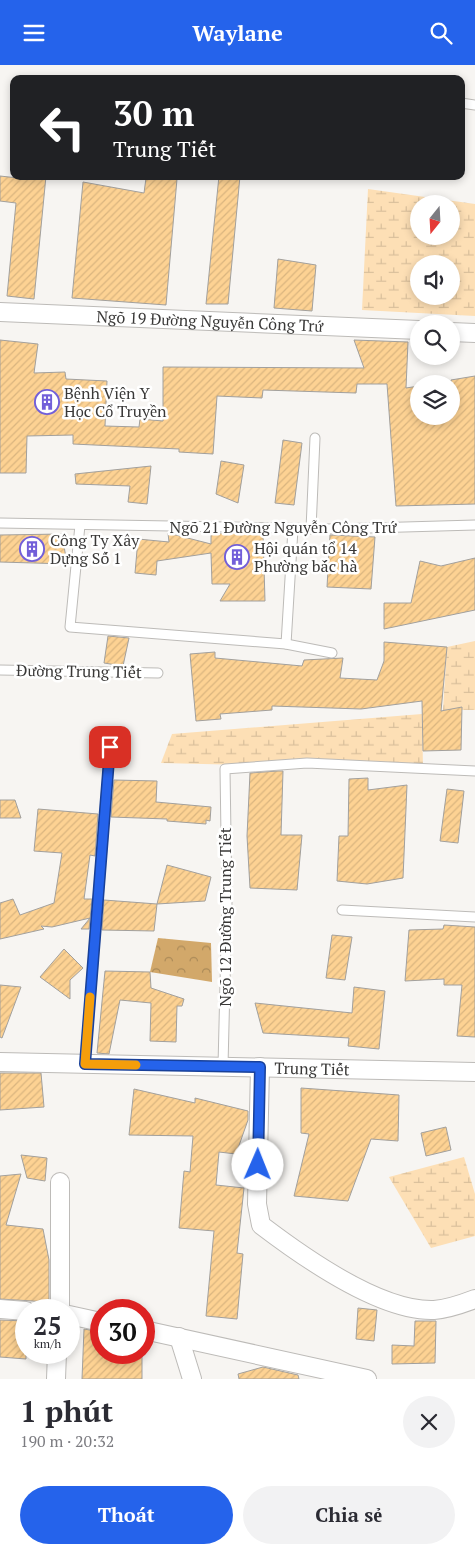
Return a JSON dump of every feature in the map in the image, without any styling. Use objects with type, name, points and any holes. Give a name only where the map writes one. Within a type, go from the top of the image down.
[{"type":"street","name":"Ngõ 19 Đường Nguyễn Công Trứ","points":[[0,312],[410,330]]},
{"type":"street","points":[[460,332],[475,333]]},
{"type":"street","name":"Trung Tiết","points":[[0,1062],[475,1072]]},
{"type":"street","points":[[260,1067],[257,1204],[261,1225],[331,1273],[378,1298],[418,1309],[435,1310],[461,1305],[475,1299]]},
{"type":"street","points":[[60,1182],[60,1299]]},
{"type":"street","points":[[0,1309],[15,1310]]},
{"type":"street","points":[[155,1332],[367,1379]]},
{"type":"street","points":[[179,1337],[192,1379]]},
{"type":"street","points":[[56,1379],[57,1364]]},
{"type":"lane","points":[[312,529],[315,438]]},
{"type":"lane","name":"Ngõ 21 Đường Nguyễn Công Trứ","points":[[0,523],[293,529],[475,525]]},
{"type":"lane","points":[[80,525],[70,627],[286,644],[332,653]]},
{"type":"lane","points":[[286,644],[293,529]]},
{"type":"lane","name":"Đường Trung Tiết","points":[[0,670],[158,673]]},
{"type":"lane","points":[[85,1064],[110,747]]},
{"type":"lane","name":"Ngõ 12 Đường Trung Tiết","points":[[223,1066],[227,902],[225,769],[307,763],[475,771]]},
{"type":"lane","points":[[342,910],[475,917]]},
{"type":"green space","points":[[368,189],[411,195],[410,245],[460,245],[460,202],[475,204],[475,316],[362,310]]},
{"type":"green space","points":[[475,641],[475,710],[443,710],[447,647]]},
{"type":"green space","points":[[422,714],[423,769],[161,763],[172,734]]},
{"type":"green space","points":[[158,938],[211,943],[212,982],[150,972]]},
{"type":"green space","points":[[464,1157],[475,1194],[475,1236],[431,1248],[389,1177]]},
{"type":"building","points":[[0,176],[10,177],[10,180],[46,180],[34,299],[7,296],[16,203],[0,201]]},
{"type":"building","points":[[146,180],[177,180],[166,305],[72,298],[83,182],[144,193]]},
{"type":"building","points":[[219,180],[240,180],[228,304],[206,304]]},
{"type":"building","points":[[278,259],[316,265],[312,311],[274,308]]},
{"type":"building","points":[[0,340],[38,344],[34,373],[65,372],[66,379],[107,381],[105,426],[139,427],[140,419],[163,421],[163,367],[364,368],[354,340],[408,342],[406,388],[410,387],[410,425],[460,425],[460,378],[475,376],[475,504],[396,506],[387,384],[357,384],[356,393],[263,390],[262,398],[217,396],[213,454],[179,452],[179,449],[73,444],[73,435],[27,436],[26,473],[0,473]]},
{"type":"building","points":[[283,440],[302,443],[294,505],[275,503]]},
{"type":"building","points":[[221,461],[244,465],[238,503],[216,494]]},
{"type":"building","points":[[151,466],[147,504],[128,502],[130,486],[76,484],[75,474]]},
{"type":"building","points":[[168,533],[211,544],[211,533],[263,534],[265,601],[220,601],[230,584],[212,584],[211,553],[157,561],[156,575],[135,573],[138,539],[169,542]]},
{"type":"building","name":"Công Ty Xây Dựng Số 1","points":[[62,534],[67,564],[0,562],[0,535]]},
{"type":"building","points":[[330,535],[375,537],[371,589],[327,587]]},
{"type":"building","points":[[475,558],[475,610],[384,629],[384,603],[411,603],[420,561],[441,566]]},
{"type":"building","points":[[108,636],[129,638],[123,666],[104,663]]},
{"type":"building","points":[[384,642],[447,647],[441,711],[462,707],[461,750],[423,751],[422,701],[361,709],[272,706],[272,710],[220,714],[221,719],[196,721],[190,654],[215,652],[215,658],[302,666],[304,660],[343,658],[340,678],[377,680],[384,661]]},
{"type":"building","points":[[283,771],[281,835],[302,835],[297,890],[250,888],[247,836],[250,773]]},
{"type":"building","points":[[368,778],[368,790],[407,785],[403,878],[367,884],[337,881],[339,836],[348,836],[349,779]]},
{"type":"building","points":[[114,780],[157,781],[156,802],[211,807],[210,821],[206,820],[206,824],[167,821],[167,819],[111,817]]},
{"type":"building","points":[[447,789],[464,791],[458,843],[440,841]]},
{"type":"building","points":[[0,800],[15,800],[21,818],[0,818]]},
{"type":"building","points":[[38,809],[98,814],[95,856],[90,855],[84,899],[92,899],[89,929],[81,929],[90,918],[52,927],[41,926],[44,929],[0,939],[0,903],[13,899],[20,915],[54,903],[62,853],[34,851]]},
{"type":"building","points":[[167,865],[211,877],[205,901],[157,904]]},
{"type":"building","points":[[104,900],[157,904],[154,931],[102,930]]},
{"type":"building","points":[[444,925],[475,927],[475,1037],[457,1036],[462,985],[444,985],[444,979],[405,981],[409,930],[443,929]]},
{"type":"building","points":[[332,935],[352,937],[345,980],[326,978]]},
{"type":"building","points":[[64,949],[83,968],[70,980],[70,999],[40,977]]},
{"type":"building","points":[[105,971],[150,972],[151,988],[184,999],[182,1006],[177,1006],[176,1042],[150,1041],[151,1003],[120,1000],[109,1054],[97,1053]]},
{"type":"building","points":[[0,985],[21,987],[2,1038],[0,1037]]},
{"type":"building","points":[[354,987],[385,991],[379,1049],[348,1046],[349,1038],[263,1033],[255,1003],[352,1013]]},
{"type":"building","points":[[0,1073],[41,1073],[44,1107],[0,1110]]},
{"type":"building","points":[[301,1088],[399,1095],[398,1141],[371,1139],[348,1201],[294,1196],[309,1134],[301,1133]]},
{"type":"building","points":[[134,1089],[195,1103],[195,1098],[248,1111],[248,1120],[236,1154],[219,1152],[216,1185],[244,1188],[237,1253],[243,1254],[237,1319],[206,1316],[214,1231],[179,1228],[184,1171],[190,1172],[193,1136],[129,1135]]},
{"type":"building","points":[[446,1127],[451,1150],[426,1156],[421,1133]]},
{"type":"building","points":[[21,1155],[47,1158],[45,1181],[27,1178]]},
{"type":"building","points":[[21,1174],[6,1225],[43,1229],[49,1260],[49,1299],[0,1299],[0,1176]]},
{"type":"building","points":[[358,1308],[377,1310],[374,1341],[356,1339]]},
{"type":"building","points":[[0,1320],[15,1321],[15,1358],[0,1357]]},
{"type":"building","points":[[415,1321],[436,1321],[435,1363],[392,1364],[392,1345],[414,1346]]},
{"type":"building","points":[[84,1329],[90,1330],[90,1364],[142,1364],[142,1379],[82,1379]]},
{"type":"building","points":[[263,1367],[298,1375],[299,1379],[239,1379],[238,1374]]},
{"type":"slow traffic","points":[[90,997],[85,1064],[136,1065]]},
{"type":"place","name":"Bệnh Viện Y Học Cổ Truyền","points":[[47,402]]},
{"type":"place","name":"Công Ty Xây Dựng Số 1","points":[[32,549]]},
{"type":"place","name":"Hội quán tổ 14 Phường bắc hà","points":[[237,557]]},
{"type":"route","points":[[110,747],[85,1064],[260,1067],[258,1165]]}]
